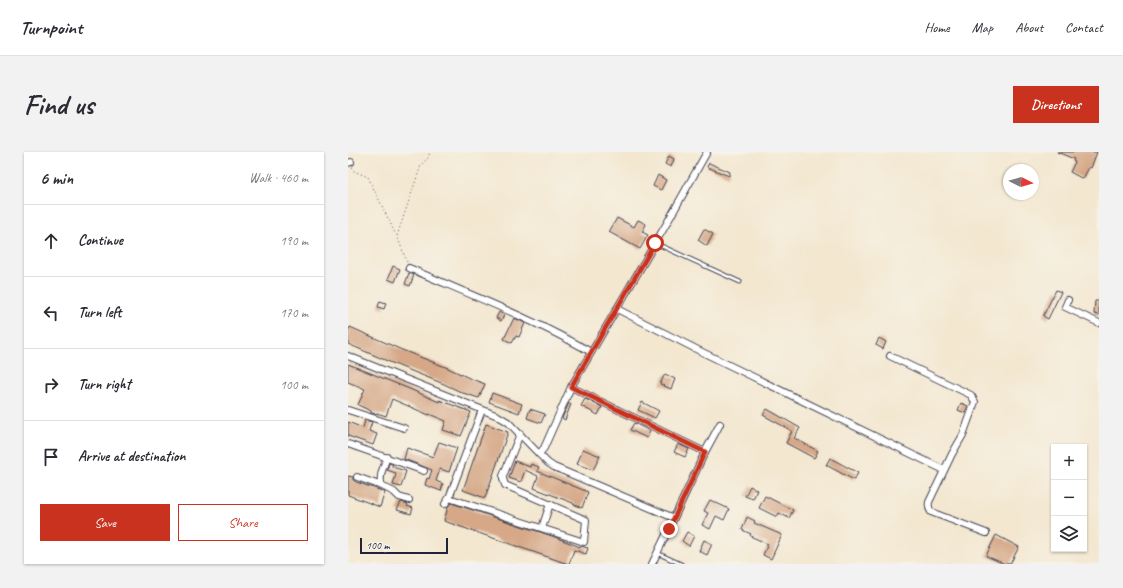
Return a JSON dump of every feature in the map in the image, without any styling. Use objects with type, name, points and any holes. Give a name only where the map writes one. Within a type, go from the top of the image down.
[{"type":"street","points":[[539,454],[544,448],[571,387],[707,152]]},
{"type":"street","points":[[409,268],[552,330],[592,352]]},
{"type":"street","points":[[1068,300],[1065,307],[1099,323]]},
{"type":"street","points":[[617,309],[944,470]]},
{"type":"street","points":[[348,356],[498,416],[508,422],[548,463],[554,467],[674,518]]},
{"type":"street","points":[[890,356],[971,395],[976,402],[963,435],[952,454],[929,502],[929,509],[932,512],[986,533]]},
{"type":"street","points":[[571,387],[705,452]]},
{"type":"street","points":[[348,410],[404,428]]},
{"type":"street","points":[[445,504],[449,498],[482,410]]},
{"type":"street","points":[[652,564],[705,452],[720,424]]},
{"type":"street","points":[[449,498],[584,542],[586,520],[505,485],[503,476],[520,434]]},
{"type":"street","points":[[348,444],[424,471]]},
{"type":"street","points":[[382,486],[380,482],[387,457]]},
{"type":"street","points":[[357,477],[382,486],[394,492],[399,497],[409,500]]},
{"type":"street","points":[[542,528],[550,504]]},
{"type":"lane","points":[[655,243],[740,282]]},
{"type":"lane","points":[[657,552],[681,564]]},
{"type":"path","points":[[397,236],[421,165],[428,158],[430,152]]},
{"type":"path","points":[[349,163],[354,171],[368,177],[397,236],[409,268]]},
{"type":"building","points":[[1057,152],[1097,152],[1091,168],[1089,167],[1083,179],[1070,172],[1075,162],[1073,161],[1074,159]]},
{"type":"building","points":[[669,156],[674,159],[671,167],[665,164]]},
{"type":"building","points":[[709,163],[730,172],[729,176],[707,167]]},
{"type":"building","points":[[658,175],[666,180],[661,190],[653,186]]},
{"type":"building","points":[[617,218],[634,227],[638,220],[646,224],[642,232],[648,235],[640,249],[609,232]]},
{"type":"building","points":[[704,229],[713,234],[707,246],[698,240]]},
{"type":"building","points":[[393,266],[400,269],[395,282],[388,279]]},
{"type":"building","points":[[409,273],[414,275],[410,286],[405,284]]},
{"type":"building","points":[[1056,290],[1061,292],[1048,319],[1043,316]]},
{"type":"building","points":[[380,301],[386,303],[384,309],[378,307]]},
{"type":"building","points":[[1095,301],[1099,301],[1099,315],[1094,314]]},
{"type":"building","points":[[499,312],[504,315],[501,321],[496,318]]},
{"type":"building","points":[[514,318],[525,323],[519,337],[516,336],[512,343],[504,339]]},
{"type":"building","points":[[350,327],[485,384],[479,398],[463,393],[348,344],[348,332]]},
{"type":"building","points":[[879,338],[886,342],[883,349],[876,345]]},
{"type":"building","points":[[348,364],[439,402],[439,400],[471,412],[461,436],[443,430],[446,421],[392,399],[386,416],[371,413],[371,411],[358,405],[365,389],[348,382]]},
{"type":"building","points":[[665,374],[675,379],[671,389],[660,384]]},
{"type":"building","points":[[492,393],[522,404],[519,413],[489,402]]},
{"type":"building","points":[[585,399],[602,407],[598,415],[581,406]]},
{"type":"building","points":[[642,402],[659,411],[655,418],[638,410]]},
{"type":"building","points":[[569,403],[571,404],[565,420],[562,418]]},
{"type":"building","points":[[961,403],[968,406],[965,413],[958,410]]},
{"type":"building","points":[[530,409],[545,414],[541,423],[527,418]]},
{"type":"building","points":[[767,409],[800,428],[794,438],[818,451],[814,458],[786,443],[792,431],[763,415]]},
{"type":"building","points":[[365,420],[372,422],[369,431],[377,434],[373,445],[348,436],[348,422],[363,428]]},
{"type":"building","points":[[634,423],[650,431],[647,438],[630,430]]},
{"type":"building","points":[[486,424],[508,432],[485,498],[463,490]]},
{"type":"building","points":[[439,442],[457,448],[449,472],[440,469],[436,481],[443,484],[441,491],[425,485],[432,470],[404,459],[407,448],[433,457]]},
{"type":"building","points":[[678,444],[689,449],[685,457],[674,452]]},
{"type":"building","points":[[583,449],[600,456],[593,470],[577,464]]},
{"type":"building","points":[[830,458],[858,473],[854,480],[826,465]]},
{"type":"building","points":[[515,461],[530,467],[531,464],[539,467],[537,471],[588,492],[582,508],[534,488],[538,476],[525,470],[521,482],[509,478]]},
{"type":"building","points":[[389,463],[393,465],[392,467],[406,471],[401,487],[393,485],[396,473],[387,470]]},
{"type":"building","points":[[348,476],[353,477],[353,480],[356,482],[385,492],[380,507],[348,495]]},
{"type":"building","points":[[750,486],[757,490],[753,499],[745,496]]},
{"type":"building","points":[[765,496],[793,510],[789,518],[779,513],[777,517],[759,508]]},
{"type":"building","points":[[710,500],[729,509],[724,520],[716,516],[710,529],[702,525],[708,513],[704,511]]},
{"type":"building","points":[[401,502],[408,504],[407,506],[413,508],[411,514],[397,510]]},
{"type":"building","points":[[451,503],[552,536],[580,547],[588,548],[586,554],[574,550],[568,564],[444,521],[448,507]]},
{"type":"building","points":[[747,517],[755,521],[754,523],[782,535],[771,559],[763,555],[768,544],[750,536],[751,534],[742,530]]},
{"type":"building","points":[[687,532],[694,536],[689,546],[682,541]]},
{"type":"building","points":[[996,535],[1019,547],[1010,564],[1005,564],[986,556]]},
{"type":"building","points":[[704,540],[712,544],[707,555],[699,551]]},
{"type":"route","points":[[655,243],[571,387],[705,452],[669,529]]}]
